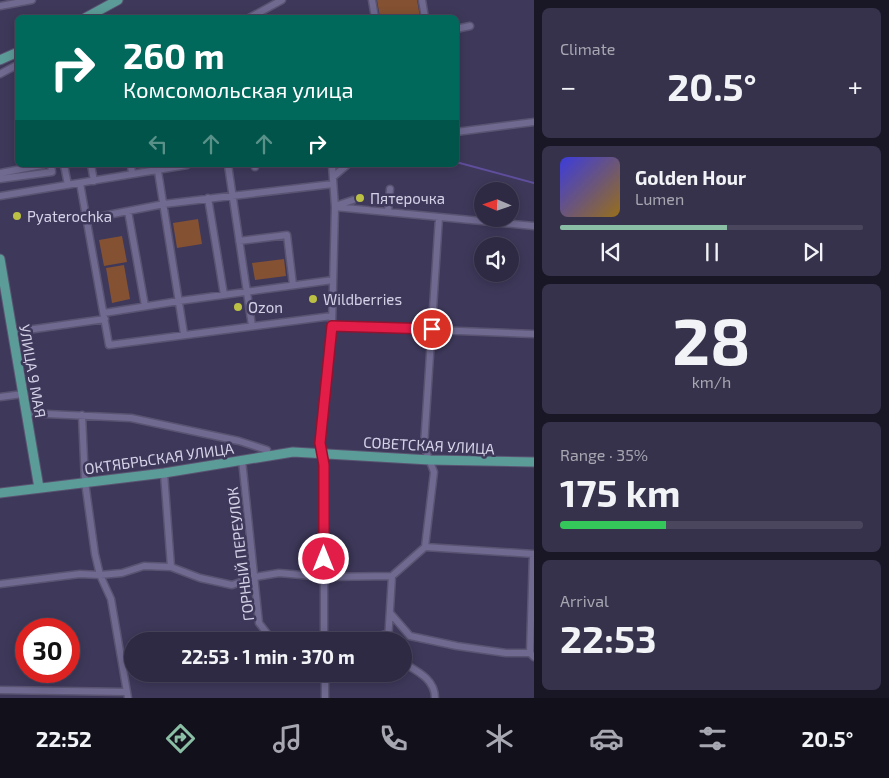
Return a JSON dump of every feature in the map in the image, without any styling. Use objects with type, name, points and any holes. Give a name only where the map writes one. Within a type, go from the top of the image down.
[{"type":"main road","points":[[90,15],[118,0]]},
{"type":"main road","points":[[0,60],[15,53]]},
{"type":"main road","name":"УЛИЦА 9 МАЯ","points":[[0,260],[39,488]]},
{"type":"main road","name":"ОКТЯБРЬСКАЯ УЛИЦА","points":[[0,493],[164,473],[294,452],[322,453]]},
{"type":"main road","name":"СОВЕТСКАЯ УЛИЦА","points":[[322,453],[430,460],[534,462]]},
{"type":"street","points":[[2,4],[32,0]]},
{"type":"street","points":[[254,15],[282,0]]},
{"type":"street","points":[[372,0],[374,15]]},
{"type":"street","points":[[422,0],[424,15]]},
{"type":"street","points":[[459,28],[470,26]]},
{"type":"street","points":[[0,74],[15,66]]},
{"type":"street","points":[[459,132],[534,122]]},
{"type":"street","points":[[0,173],[32,167]]},
{"type":"street","points":[[0,179],[52,172],[52,167]]},
{"type":"street","points":[[64,167],[68,185]]},
{"type":"street","points":[[91,167],[94,180]]},
{"type":"street","points":[[131,167],[132,174]]},
{"type":"street","points":[[0,196],[132,174],[158,167],[184,334]]},
{"type":"street","points":[[228,167],[252,326]]},
{"type":"street","points":[[324,632],[324,465],[320,443],[332,326],[335,207],[332,167]]},
{"type":"street","points":[[87,219],[164,204],[333,180],[345,167]]},
{"type":"street","points":[[80,183],[109,346],[184,334],[332,316]]},
{"type":"street","points":[[388,212],[390,189]]},
{"type":"street","points":[[208,198],[224,294]]},
{"type":"street","points":[[335,207],[353,200]]},
{"type":"street","points":[[335,207],[534,226]]},
{"type":"street","points":[[128,211],[145,306]]},
{"type":"street","points":[[0,584],[80,574],[122,573],[144,566],[171,567],[200,578],[232,584],[278,573],[324,577],[392,576],[425,546],[434,472],[424,446],[439,217]]},
{"type":"street","points":[[240,241],[287,235],[293,285]]},
{"type":"street","points":[[13,332],[104,316],[145,306],[333,280]]},
{"type":"street","points":[[332,326],[534,334]]},
{"type":"street","points":[[0,397],[23,394]]},
{"type":"street","points":[[26,414],[131,418],[247,443],[267,450]]},
{"type":"street","points":[[0,690],[128,695],[111,599],[100,575],[95,554],[84,482],[82,415]]},
{"type":"street","name":"ГОРНЫЙ ПЕРЕУЛОК","points":[[242,460],[259,623],[266,632]]},
{"type":"street","points":[[164,473],[171,567]]},
{"type":"street","points":[[391,614],[410,636],[457,646],[532,655],[534,554],[425,546]]},
{"type":"street","points":[[389,632],[392,576]]},
{"type":"street","points":[[412,668],[425,676],[435,691],[435,698]]},
{"type":"street","points":[[325,682],[325,698]]},
{"type":"shaded area","points":[[377,0],[417,0],[420,15],[380,15]]},
{"type":"shaded area","points":[[198,219],[202,244],[177,248],[173,223]]},
{"type":"shaded area","points":[[122,236],[127,262],[104,266],[99,240]]},
{"type":"shaded area","points":[[284,259],[286,276],[255,280],[252,263]]},
{"type":"shaded area","points":[[124,265],[130,299],[112,303],[106,268]]},
{"type":"waterway","points":[[459,163],[534,183]]},
{"type":"place","name":"Пятерочка","points":[[360,198]]},
{"type":"place","name":"Pyaterochka","points":[[17,216]]},
{"type":"place","name":"Wildberries","points":[[313,299]]},
{"type":"place","name":"Ozon","points":[[238,307]]},
{"type":"route","points":[[324,559],[324,465],[320,443],[332,326],[432,329]]}]
